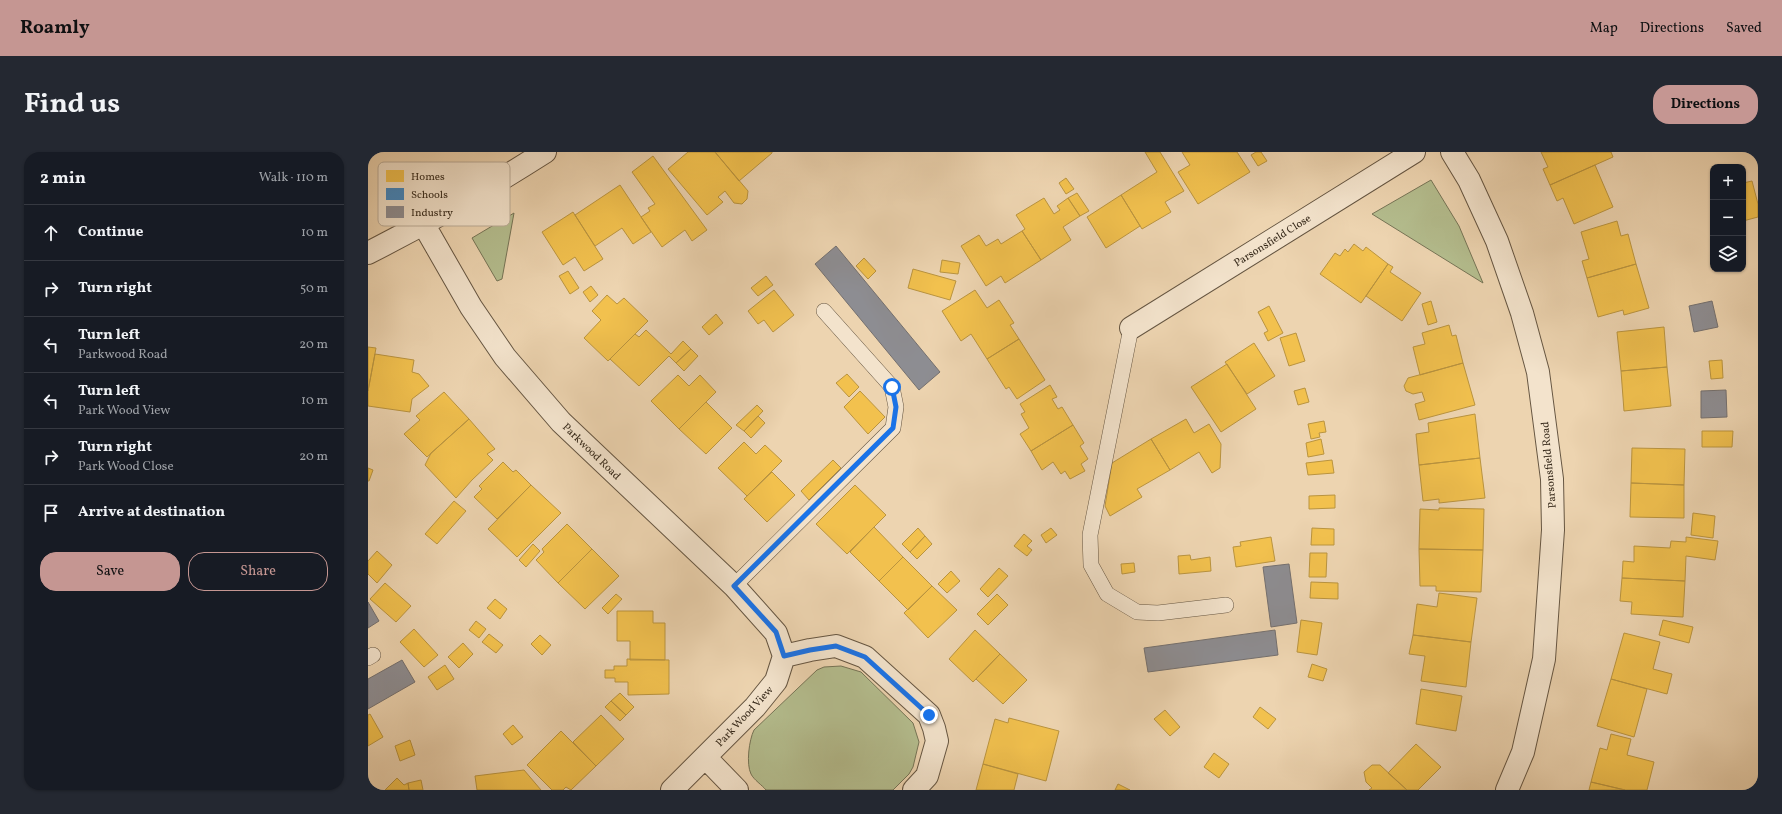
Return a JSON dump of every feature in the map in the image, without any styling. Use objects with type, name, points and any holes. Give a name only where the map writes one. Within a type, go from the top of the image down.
[{"type":"street","points":[[510,175],[545,152]]},
{"type":"street","name":"Parsonsfield Close","points":[[1131,328],[1414,152]]},
{"type":"street","name":"Parsonsfield Road","points":[[1452,152],[1469,180],[1497,241],[1522,313],[1538,372],[1552,479],[1553,530],[1544,659],[1523,752],[1507,790]]},
{"type":"street","points":[[368,253],[422,226]]},
{"type":"street","name":"Parkwood Road","points":[[425,226],[471,307],[505,357],[561,422],[734,586],[776,632],[784,656]]},
{"type":"street","points":[[784,656],[836,646],[865,657],[929,715],[937,741],[927,776],[914,790]]},
{"type":"street","name":"Park Wood View","points":[[672,790],[755,707],[776,681],[784,656]]},
{"type":"street","points":[[705,758],[737,790]]},
{"type":"lane","points":[[734,586],[893,428],[896,407],[892,387],[824,311]]},
{"type":"lane","points":[[1131,328],[1090,536],[1091,566],[1107,594],[1137,612],[1158,613],[1226,605]]},
{"type":"green space","points":[[1431,180],[1459,226],[1483,283],[1372,214]]},
{"type":"green space","points":[[514,213],[502,279],[497,281],[472,238],[492,226],[510,226],[510,215]]},
{"type":"green space","points":[[841,666],[861,672],[913,723],[919,742],[913,767],[909,774],[893,790],[766,790],[754,778],[749,770],[749,752],[754,730],[817,670],[824,667]]},
{"type":"building: Homes","points":[[688,152],[715,152],[748,191],[747,199],[742,204],[734,203],[725,191],[718,197],[723,202],[707,215],[668,169]]},
{"type":"building: Homes","points":[[715,152],[772,152],[772,153],[739,181]]},
{"type":"building: Homes","points":[[1145,152],[1160,152],[1184,191],[1165,202],[1171,212],[1142,229],[1121,195],[1157,172]]},
{"type":"building: Homes","points":[[1182,152],[1237,152],[1250,172],[1198,204],[1178,172],[1190,165]]},
{"type":"building: Homes","points":[[1256,152],[1261,152],[1267,161],[1258,166],[1251,155]]},
{"type":"building: Homes","points":[[1541,152],[1611,152],[1613,157],[1550,185],[1543,169],[1548,167]]},
{"type":"building: Homes","points":[[653,156],[707,230],[692,241],[685,230],[662,247],[641,217],[650,211],[648,208],[655,204],[632,172]]},
{"type":"building: Homes","points":[[1595,165],[1613,207],[1574,224],[1563,198],[1557,201],[1550,185]]},
{"type":"building: Homes","points":[[1066,178],[1074,189],[1066,194],[1059,183]]},
{"type":"building: Homes","points":[[1752,181],[1758,204],[1758,217],[1746,220],[1746,200],[1746,182]]},
{"type":"building: Homes","points":[[620,185],[651,232],[633,244],[622,228],[595,246],[575,215]]},
{"type":"building: Homes","points":[[1077,193],[1089,211],[1080,216],[1068,198]]},
{"type":"building: Homes","points":[[1121,195],[1140,226],[1106,248],[1087,217]]},
{"type":"building: Homes","points":[[1044,198],[1054,214],[1060,210],[1057,206],[1068,198],[1080,216],[1063,227],[1071,240],[1041,260],[1022,231],[1025,229],[1016,215]]},
{"type":"building: Homes","points":[[573,212],[603,259],[584,271],[575,257],[563,265],[542,232]]},
{"type":"building: Homes","points":[[1617,221],[1621,236],[1628,234],[1636,264],[1587,278],[1582,261],[1589,259],[1581,232]]},
{"type":"building: Homes","points":[[1022,231],[1041,260],[1005,283],[1001,276],[986,286],[961,246],[979,235],[986,246],[998,239],[1001,244]]},
{"type":"building: Homes","points":[[1354,244],[1363,251],[1366,247],[1388,264],[1361,303],[1320,274],[1335,253],[1340,256],[1345,249],[1348,252]]},
{"type":"building: Homes","points":[[864,258],[876,271],[868,279],[856,266]]},
{"type":"building: Homes","points":[[942,260],[960,263],[958,274],[940,272]]},
{"type":"building: Homes","points":[[1388,264],[1393,267],[1390,272],[1421,293],[1402,321],[1366,296]]},
{"type":"building: Homes","points":[[1636,264],[1649,308],[1624,315],[1623,310],[1598,317],[1587,278]]},
{"type":"building: Homes","points":[[913,269],[956,281],[950,300],[908,288]]},
{"type":"building: Homes","points":[[568,271],[579,288],[570,294],[559,276]]},
{"type":"building: Homes","points":[[766,276],[773,285],[758,296],[751,288]]},
{"type":"building: Homes","points":[[591,286],[598,295],[590,302],[583,292]]},
{"type":"building: Homes","points":[[774,290],[794,315],[773,332],[764,320],[758,324],[748,311]]},
{"type":"building: Homes","points":[[975,290],[987,308],[999,300],[1014,323],[1010,325],[1019,339],[987,359],[971,334],[961,341],[942,311]]},
{"type":"building: Homes","points":[[607,295],[617,304],[624,298],[648,321],[608,361],[584,338],[601,320],[592,311]]},
{"type":"building: Homes","points":[[1431,301],[1437,322],[1428,325],[1422,304]]},
{"type":"building: Homes","points":[[1269,306],[1283,333],[1268,341],[1264,333],[1268,331],[1258,312]]},
{"type":"building: Homes","points":[[716,314],[723,323],[709,335],[702,327]]},
{"type":"building: Homes","points":[[1449,325],[1452,336],[1456,335],[1463,363],[1420,375],[1413,347],[1425,344],[1422,333]]},
{"type":"building: Homes","points":[[1664,327],[1667,367],[1621,371],[1617,332]]},
{"type":"building: Homes","points":[[646,330],[671,354],[683,341],[691,349],[676,363],[669,356],[639,386],[610,359],[635,334],[639,337]]},
{"type":"building: Homes","points":[[1296,333],[1305,361],[1289,366],[1280,338]]},
{"type":"building: Homes","points":[[1019,339],[1045,380],[1017,399],[1009,387],[1006,389],[987,359]]},
{"type":"building: Homes","points":[[1254,343],[1275,376],[1247,394],[1225,362]]},
{"type":"building: Homes","points":[[368,347],[376,348],[368,391]]},
{"type":"building: Homes","points":[[691,349],[698,356],[684,371],[676,363]]},
{"type":"building: Homes","points":[[375,354],[414,360],[412,372],[419,374],[429,386],[412,399],[410,412],[368,406],[368,391]]},
{"type":"building: Homes","points":[[1722,360],[1723,378],[1711,379],[1709,361]]},
{"type":"building: Homes","points":[[1463,363],[1475,405],[1419,420],[1415,404],[1425,401],[1422,392],[1413,394],[1406,391],[1404,386],[1408,378]]},
{"type":"building: Homes","points":[[1227,364],[1256,409],[1221,432],[1191,387]]},
{"type":"building: Homes","points":[[1667,367],[1671,406],[1624,411],[1621,371]]},
{"type":"building: Homes","points":[[847,374],[859,387],[849,397],[836,383]]},
{"type":"building: Homes","points":[[678,375],[689,386],[700,375],[716,392],[679,429],[651,401]]},
{"type":"building: Homes","points":[[1050,385],[1057,397],[1052,399],[1058,409],[1062,407],[1073,425],[1031,451],[1020,434],[1029,428],[1021,414],[1025,412],[1020,404]]},
{"type":"building: Homes","points":[[1305,388],[1309,402],[1298,405],[1294,391]]},
{"type":"building: Homes","points":[[860,391],[885,417],[868,434],[844,407]]},
{"type":"building: Homes","points":[[444,392],[469,419],[427,457],[404,434],[420,420],[416,416]]},
{"type":"building: Homes","points":[[706,402],[732,428],[706,454],[679,429]]},
{"type":"building: Homes","points":[[757,405],[763,411],[744,431],[736,425]]},
{"type":"building: Homes","points":[[1475,414],[1480,458],[1419,465],[1416,434],[1429,432],[1428,423]]},
{"type":"building: Homes","points":[[758,416],[765,423],[751,438],[744,431]]},
{"type":"building: Homes","points":[[469,419],[495,449],[487,454],[493,460],[456,498],[425,465],[431,453]]},
{"type":"building: Homes","points":[[1186,419],[1194,433],[1209,424],[1221,444],[1220,468],[1212,473],[1199,452],[1170,470],[1151,439]]},
{"type":"building: Homes","points":[[1324,421],[1326,432],[1319,433],[1320,437],[1311,439],[1308,424]]},
{"type":"building: Homes","points":[[1073,425],[1084,443],[1080,446],[1088,459],[1081,464],[1085,471],[1070,479],[1065,471],[1061,474],[1053,462],[1042,470],[1031,451]]},
{"type":"building: Homes","points":[[1702,431],[1733,431],[1732,447],[1702,447]]},
{"type":"building: Homes","points":[[1151,439],[1170,470],[1137,489],[1142,497],[1110,516],[1105,506],[1112,463]]},
{"type":"building: Homes","points":[[1321,439],[1324,454],[1308,457],[1306,443]]},
{"type":"building: Homes","points":[[744,442],[756,454],[765,445],[782,461],[747,496],[718,468]]},
{"type":"building: Homes","points":[[1632,448],[1685,449],[1684,485],[1631,483]]},
{"type":"building: Homes","points":[[1480,458],[1485,498],[1439,503],[1439,499],[1423,501],[1419,465]]},
{"type":"building: Homes","points":[[833,460],[841,468],[809,500],[801,491]]},
{"type":"building: Homes","points":[[1332,460],[1334,473],[1308,475],[1306,463]]},
{"type":"building: Homes","points":[[503,462],[513,472],[516,470],[531,485],[497,519],[474,497],[482,489],[479,486]]},
{"type":"building: Homes","points":[[368,468],[373,470],[369,481],[368,481]]},
{"type":"building: Homes","points":[[772,472],[795,495],[767,522],[744,499]]},
{"type":"building: Homes","points":[[1631,483],[1684,485],[1684,518],[1630,517]]},
{"type":"building: Homes","points":[[531,485],[561,513],[517,557],[488,529]]},
{"type":"building: Homes","points":[[855,485],[886,515],[847,554],[816,524]]},
{"type":"building: Homes","points":[[1335,495],[1335,508],[1309,509],[1309,496]]},
{"type":"building: Homes","points":[[454,501],[466,511],[437,544],[425,534]]},
{"type":"building: Homes","points":[[1439,508],[1484,509],[1483,550],[1419,549],[1420,509],[1439,510]]},
{"type":"building: Homes","points":[[1693,513],[1715,516],[1713,538],[1691,535]]},
{"type":"building: Homes","points":[[567,524],[592,549],[558,583],[536,560],[544,552],[542,549]]},
{"type":"building: Homes","points":[[874,527],[903,557],[879,581],[850,552]]},
{"type":"building: Homes","points":[[918,528],[925,536],[910,552],[902,544]]},
{"type":"building: Homes","points":[[1051,528],[1057,535],[1046,543],[1041,535]]},
{"type":"building: Homes","points":[[1312,528],[1334,529],[1334,545],[1311,545]]},
{"type":"building: Homes","points":[[1024,534],[1032,541],[1027,546],[1032,550],[1027,556],[1014,546]]},
{"type":"building: Homes","points":[[925,536],[932,544],[917,559],[910,552]]},
{"type":"building: Homes","points":[[1271,537],[1275,561],[1236,567],[1233,547],[1241,546],[1240,542]]},
{"type":"building: Homes","points":[[1686,537],[1718,541],[1715,560],[1686,556],[1685,581],[1622,578],[1623,561],[1634,562],[1634,546],[1670,548],[1671,541],[1686,542]]},
{"type":"building: Homes","points":[[533,544],[540,551],[526,567],[519,560]]},
{"type":"building: Homes","points":[[592,549],[619,576],[585,609],[558,583]]},
{"type":"building: Homes","points":[[1419,549],[1483,550],[1481,592],[1436,591],[1436,586],[1420,586]]},
{"type":"building: Homes","points":[[377,551],[392,565],[377,583],[368,574],[368,561]]},
{"type":"building: Homes","points":[[1310,553],[1327,553],[1326,577],[1309,577]]},
{"type":"building: Homes","points":[[1190,555],[1191,560],[1210,557],[1211,571],[1179,574],[1178,556]]},
{"type":"building: Homes","points":[[903,557],[932,586],[908,610],[879,581]]},
{"type":"building: Homes","points":[[1134,563],[1135,572],[1122,574],[1121,564]]},
{"type":"building: Homes","points":[[999,568],[1008,576],[988,597],[980,589]]},
{"type":"building: Homes","points":[[951,571],[960,581],[947,593],[938,584]]},
{"type":"building: Homes","points":[[1622,578],[1685,581],[1683,617],[1631,614],[1632,602],[1620,601]]},
{"type":"building: Homes","points":[[1311,582],[1338,583],[1338,599],[1310,598]]},
{"type":"building: Homes","points":[[385,583],[411,606],[396,622],[370,599]]},
{"type":"building: Homes","points":[[932,586],[957,610],[928,638],[904,613]]},
{"type":"building: Homes","points":[[1439,593],[1477,598],[1471,642],[1413,635],[1417,604],[1437,607]]},
{"type":"building: Homes","points":[[616,594],[622,599],[608,614],[602,608]]},
{"type":"building: Homes","points":[[997,594],[1008,605],[988,625],[977,614]]},
{"type":"building: Homes","points":[[495,599],[507,609],[500,619],[487,608]]},
{"type":"building: Homes","points":[[617,611],[653,611],[653,623],[665,623],[665,660],[630,660],[630,641],[617,641]]},
{"type":"building: Homes","points":[[1301,620],[1322,623],[1317,655],[1297,652]]},
{"type":"building: Homes","points":[[1663,620],[1693,627],[1689,643],[1659,635]]},
{"type":"building: Homes","points":[[476,621],[486,629],[479,638],[469,630]]},
{"type":"building: Homes","points":[[414,629],[438,655],[424,667],[400,642]]},
{"type":"building: Homes","points":[[975,630],[1000,654],[973,682],[949,659]]},
{"type":"building: Homes","points":[[1624,633],[1660,642],[1653,669],[1672,674],[1667,694],[1611,679]]},
{"type":"building: Homes","points":[[489,634],[503,645],[496,653],[482,642]]},
{"type":"building: Homes","points":[[540,635],[551,645],[542,655],[531,644]]},
{"type":"building: Homes","points":[[1413,635],[1471,642],[1466,687],[1421,681],[1425,656],[1409,654]]},
{"type":"building: Homes","points":[[463,643],[473,654],[459,668],[448,657]]},
{"type":"building: Homes","points":[[1000,654],[1027,680],[1003,704],[976,679]]},
{"type":"building: Homes","points":[[627,659],[669,660],[669,694],[628,695],[628,682],[615,682],[615,678],[605,678],[605,670],[614,670],[614,666],[627,666]]},
{"type":"building: Homes","points":[[1312,664],[1327,669],[1323,681],[1308,677]]},
{"type":"building: Homes","points":[[445,665],[454,679],[437,690],[428,677]]},
{"type":"building: Homes","points":[[1611,679],[1647,689],[1634,737],[1597,726]]},
{"type":"building: Homes","points":[[1421,689],[1462,696],[1456,731],[1416,724]]},
{"type":"building: Homes","points":[[620,693],[634,707],[626,715],[611,701]]},
{"type":"building: Homes","points":[[611,701],[626,715],[620,721],[605,707]]},
{"type":"building: Homes","points":[[1260,707],[1276,719],[1268,729],[1253,717]]},
{"type":"building: Homes","points":[[1165,710],[1180,727],[1170,736],[1154,719]]},
{"type":"building: Homes","points":[[370,714],[383,737],[368,746],[368,715]]},
{"type":"building: Homes","points":[[601,715],[624,739],[596,766],[573,742]]},
{"type":"building: Homes","points":[[1009,718],[1059,731],[1046,781],[983,764],[995,719],[1008,723]]},
{"type":"building: Homes","points":[[513,725],[523,737],[512,745],[503,734]]},
{"type":"building: Homes","points":[[561,731],[596,766],[571,790],[566,787],[563,790],[552,790],[527,765]]},
{"type":"building: Homes","points":[[1611,734],[1631,739],[1627,755],[1654,762],[1647,790],[1625,790],[1591,782],[1600,748],[1607,750]]},
{"type":"building: Homes","points":[[410,740],[415,755],[400,761],[395,746]]},
{"type":"building: Homes","points":[[1416,744],[1441,767],[1418,790],[1407,790],[1388,773]]},
{"type":"building: Homes","points":[[1214,753],[1229,764],[1219,778],[1204,767]]},
{"type":"building: Homes","points":[[983,764],[1018,774],[1014,790],[976,790]]},
{"type":"building: Homes","points":[[1372,765],[1380,765],[1407,790],[1369,790],[1372,788],[1366,782],[1364,772]]},
{"type":"building: Homes","points":[[524,770],[541,790],[477,790],[475,776]]},
{"type":"building: Homes","points":[[397,778],[404,785],[408,783],[409,790],[385,790]]},
{"type":"building: Homes","points":[[421,780],[423,790],[409,790],[408,783]]},
{"type":"building: Homes","points":[[1591,782],[1625,790],[1589,790]]},
{"type":"building: Homes","points":[[1118,784],[1130,790],[1115,790]]},
{"type":"building: Schools","points":[[368,152],[377,152],[368,158]]},
{"type":"building: Industry","points":[[836,246],[940,372],[919,390],[815,264]]},
{"type":"building: Industry","points":[[1712,301],[1718,327],[1694,332],[1689,306]]},
{"type":"building: Industry","points":[[1726,390],[1727,417],[1701,418],[1701,391]]},
{"type":"building: Industry","points":[[1289,564],[1297,623],[1271,627],[1263,567]]},
{"type":"building: Industry","points":[[368,602],[379,621],[368,628]]},
{"type":"building: Industry","points":[[1275,630],[1278,655],[1148,672],[1144,648]]},
{"type":"building: Industry","points":[[402,660],[415,682],[368,709],[368,679]]},
{"type":"route","points":[[892,387],[896,407],[893,428],[734,586],[776,632],[784,656],[836,646],[865,657],[929,715]]}]
